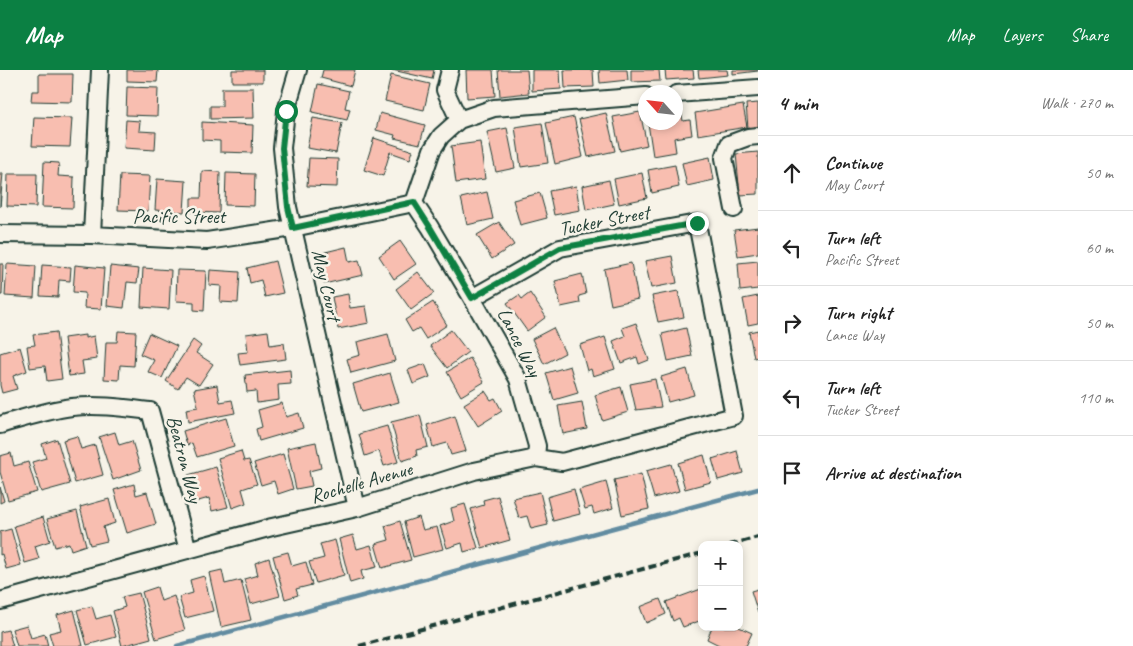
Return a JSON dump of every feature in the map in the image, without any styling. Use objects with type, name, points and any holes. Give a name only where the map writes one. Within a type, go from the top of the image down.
[{"type":"street","points":[[92,235],[100,70]]},
{"type":"street","name":"May Court","points":[[298,70],[286,111],[282,148],[288,207],[357,508]]},
{"type":"street","points":[[450,70],[445,90],[459,120]]},
{"type":"street","points":[[683,93],[758,88]]},
{"type":"street","points":[[414,202],[432,150],[441,136],[459,120],[494,108],[638,97]]},
{"type":"street","points":[[734,209],[724,158],[729,144],[748,137],[758,136]]},
{"type":"street","name":"Pacific Street","points":[[0,234],[92,235],[207,241],[293,228],[414,202]]},
{"type":"street","name":"Lance Way","points":[[414,202],[518,379],[537,446],[536,458]]},
{"type":"street","name":"Tucker Street","points":[[472,298],[560,248],[697,223],[734,416]]},
{"type":"street","name":"Beatron Way","points":[[0,425],[72,407],[96,406],[150,410],[188,550]]},
{"type":"street","name":"Rochelle Avenue","points":[[0,601],[272,527],[357,508],[474,471],[536,458],[562,462],[734,416]]},
{"type":"building","points":[[127,70],[158,70],[157,82],[127,81]]},
{"type":"building","points":[[232,70],[263,70],[263,82],[232,82]]},
{"type":"building","points":[[323,70],[355,70],[351,86],[321,78]]},
{"type":"building","points":[[392,70],[434,70],[432,79]]},
{"type":"building","points":[[466,70],[493,70],[495,96],[467,98]]},
{"type":"building","points":[[498,70],[527,70],[529,93],[500,96]]},
{"type":"building","points":[[532,70],[560,70],[561,89],[532,91]]},
{"type":"building","points":[[564,70],[593,70],[594,87],[565,88]]},
{"type":"building","points":[[599,70],[627,70],[628,80],[600,83]]},
{"type":"building","points":[[631,70],[659,70],[660,81],[631,82]]},
{"type":"building","points":[[665,70],[693,70],[694,78],[666,80]]},
{"type":"building","points":[[698,70],[727,70],[728,75],[699,78]]},
{"type":"building","points":[[733,70],[758,70],[758,71],[733,74]]},
{"type":"building","points":[[39,74],[73,74],[72,102],[31,101],[32,91],[39,91]]},
{"type":"building","points":[[391,75],[430,84],[424,110],[385,101]]},
{"type":"building","points":[[318,84],[349,91],[345,108],[350,109],[347,120],[312,112]]},
{"type":"building","points":[[127,87],[158,88],[157,116],[126,115]]},
{"type":"building","points":[[222,88],[253,88],[254,118],[210,119],[210,106],[222,106]]},
{"type":"building","points":[[758,103],[758,127],[748,128],[746,104]]},
{"type":"building","points":[[743,105],[747,127],[698,135],[695,113]]},
{"type":"building","points":[[638,112],[638,130],[644,130],[647,145],[620,151],[613,117]]},
{"type":"building","points":[[380,113],[425,125],[420,144],[394,138],[395,135],[376,130]]},
{"type":"building","points":[[606,113],[615,151],[588,157],[579,119]]},
{"type":"building","points":[[34,117],[72,118],[70,147],[32,146]]},
{"type":"building","points":[[574,117],[583,157],[555,164],[546,123]]},
{"type":"building","points":[[313,118],[342,123],[336,153],[307,148]]},
{"type":"building","points":[[126,120],[140,121],[139,131],[156,132],[155,150],[124,148]]},
{"type":"building","points":[[690,120],[692,135],[674,138],[676,152],[653,156],[649,130],[683,130],[683,121]]},
{"type":"building","points":[[202,122],[253,125],[252,153],[220,152],[220,141],[202,140]]},
{"type":"building","points":[[542,123],[548,163],[521,167],[515,127]]},
{"type":"building","points":[[507,128],[515,168],[496,172],[487,132]]},
{"type":"building","points":[[374,138],[413,151],[410,159],[390,152],[383,176],[364,170]]},
{"type":"building","points":[[480,142],[485,179],[456,183],[451,146]]},
{"type":"building","points":[[758,152],[758,194],[740,195],[736,154]]},
{"type":"building","points":[[710,157],[714,180],[687,186],[682,163]]},
{"type":"building","points":[[309,158],[338,159],[337,187],[307,186]]},
{"type":"building","points":[[44,162],[59,163],[58,176],[74,177],[73,208],[42,207]]},
{"type":"building","points":[[675,165],[679,187],[652,193],[648,170]]},
{"type":"building","points":[[202,171],[220,172],[219,213],[191,212],[191,198],[201,198]]},
{"type":"building","points":[[0,173],[3,173],[0,207]]},
{"type":"building","points":[[226,173],[255,174],[254,206],[225,205]]},
{"type":"building","points":[[642,173],[647,198],[619,204],[614,179]]},
{"type":"building","points":[[8,174],[37,174],[36,207],[7,206]]},
{"type":"building","points":[[120,175],[150,176],[148,211],[118,210]]},
{"type":"building","points":[[157,179],[186,181],[184,212],[155,210]]},
{"type":"building","points":[[609,180],[614,204],[586,210],[582,186]]},
{"type":"building","points":[[576,186],[580,210],[554,215],[549,191]]},
{"type":"building","points":[[487,192],[493,219],[467,225],[461,198]]},
{"type":"building","points":[[540,193],[547,218],[520,225],[513,200]]},
{"type":"building","points":[[499,222],[514,245],[492,259],[477,235]]},
{"type":"building","points":[[758,227],[758,253],[738,256],[734,230]]},
{"type":"building","points":[[400,241],[416,264],[394,279],[379,256]]},
{"type":"building","points":[[346,247],[349,262],[359,260],[363,275],[324,284],[317,254]]},
{"type":"building","points":[[672,256],[677,283],[651,288],[645,261]]},
{"type":"building","points":[[275,261],[283,293],[265,297],[261,280],[250,283],[247,268]]},
{"type":"building","points":[[758,261],[758,289],[740,291],[738,263]]},
{"type":"building","points":[[631,263],[638,299],[611,305],[604,269]]},
{"type":"building","points":[[0,264],[3,264],[2,295],[0,295]]},
{"type":"building","points":[[7,264],[36,266],[34,298],[5,296]]},
{"type":"building","points":[[42,265],[71,267],[70,281],[59,280],[58,297],[40,296]]},
{"type":"building","points":[[75,265],[104,268],[101,309],[84,308],[85,293],[73,292]]},
{"type":"building","points":[[110,266],[139,269],[137,283],[127,282],[124,308],[107,306]]},
{"type":"building","points":[[143,268],[171,270],[169,309],[141,307]]},
{"type":"building","points":[[177,270],[206,271],[204,311],[194,310],[194,302],[176,301]]},
{"type":"building","points":[[210,270],[240,272],[238,303],[220,302],[221,286],[209,285]]},
{"type":"building","points":[[418,272],[434,293],[411,310],[396,289]]},
{"type":"building","points":[[582,274],[586,294],[579,296],[580,303],[561,307],[555,281]]},
{"type":"building","points":[[678,291],[684,317],[658,322],[652,296]]},
{"type":"building","points":[[530,293],[546,317],[527,331],[507,303],[519,295],[522,299]]},
{"type":"building","points":[[348,294],[350,308],[366,306],[369,323],[338,329],[332,297]]},
{"type":"building","points":[[758,296],[758,323],[748,325],[743,299]]},
{"type":"building","points":[[433,302],[447,325],[426,339],[419,328],[412,332],[405,320]]},
{"type":"building","points":[[636,323],[649,360],[639,364],[637,357],[621,363],[613,341],[625,336],[622,328]]},
{"type":"building","points":[[553,328],[565,353],[544,364],[532,339]]},
{"type":"building","points":[[686,328],[692,356],[668,361],[662,334]]},
{"type":"building","points":[[451,330],[468,352],[447,368],[430,346]]},
{"type":"building","points":[[758,330],[758,357],[754,358],[749,332]]},
{"type":"building","points":[[118,331],[136,332],[134,366],[120,365],[119,380],[104,379],[106,342],[117,342]]},
{"type":"building","points":[[268,331],[270,345],[284,343],[286,359],[240,365],[238,353],[248,352],[246,334]]},
{"type":"building","points":[[56,332],[62,379],[47,381],[45,366],[30,368],[27,346],[35,345],[33,335]]},
{"type":"building","points":[[149,333],[177,346],[162,378],[148,372],[154,360],[140,354]]},
{"type":"building","points":[[388,334],[395,361],[351,373],[347,359],[360,355],[357,342]]},
{"type":"building","points":[[85,335],[85,338],[94,336],[97,359],[82,361],[84,374],[69,376],[64,338]]},
{"type":"building","points":[[605,337],[615,369],[593,376],[591,369],[587,371],[580,345]]},
{"type":"building","points":[[193,340],[201,346],[196,353],[213,364],[199,385],[186,377],[178,389],[166,381]]},
{"type":"building","points":[[20,347],[27,371],[13,376],[17,389],[2,393],[0,385],[0,353]]},
{"type":"building","points":[[470,358],[484,382],[461,396],[447,372]]},
{"type":"building","points":[[425,364],[430,377],[413,384],[408,370]]},
{"type":"building","points":[[570,366],[578,393],[554,400],[546,373]]},
{"type":"building","points":[[687,369],[694,395],[668,402],[661,377]]},
{"type":"building","points":[[290,370],[291,384],[278,385],[279,400],[257,403],[256,391],[247,392],[245,375]]},
{"type":"building","points":[[390,373],[399,402],[361,412],[353,384]]},
{"type":"building","points":[[655,379],[661,407],[636,410],[630,384]]},
{"type":"building","points":[[217,385],[220,402],[232,400],[235,413],[188,422],[186,409],[198,407],[194,389]]},
{"type":"building","points":[[621,387],[628,412],[602,420],[595,395]]},
{"type":"building","points":[[485,391],[491,400],[495,398],[502,411],[478,426],[464,404]]},
{"type":"building","points":[[582,402],[587,429],[563,434],[558,406]]},
{"type":"building","points":[[282,403],[286,417],[299,413],[303,428],[259,441],[256,429],[262,427],[258,410]]},
{"type":"building","points":[[420,415],[428,447],[416,450],[417,456],[402,461],[391,422]]},
{"type":"building","points":[[455,416],[466,451],[451,455],[447,443],[433,447],[427,425]]},
{"type":"building","points":[[226,418],[234,446],[197,457],[192,443],[187,445],[183,431]]},
{"type":"building","points":[[387,426],[398,462],[384,466],[379,451],[365,456],[359,434]]},
{"type":"building","points":[[115,432],[119,445],[132,441],[141,470],[113,480],[99,437]]},
{"type":"building","points":[[77,436],[81,449],[95,445],[103,475],[75,483],[63,440]]},
{"type":"building","points":[[57,439],[70,484],[41,492],[32,462],[46,458],[42,444]]},
{"type":"building","points":[[316,442],[321,468],[309,471],[312,486],[296,489],[287,448]]},
{"type":"building","points":[[241,451],[244,461],[249,460],[257,484],[242,489],[246,503],[232,508],[218,458]]},
{"type":"building","points":[[737,451],[743,473],[718,480],[712,459]]},
{"type":"building","points":[[11,453],[14,466],[28,462],[37,492],[8,500],[0,472],[0,456]]},
{"type":"building","points":[[283,454],[293,489],[278,494],[274,481],[261,485],[254,463]]},
{"type":"building","points":[[704,455],[711,482],[685,489],[678,463]]},
{"type":"building","points":[[671,464],[679,491],[654,498],[646,471]]},
{"type":"building","points":[[216,467],[228,507],[212,511],[209,498],[195,502],[188,475]]},
{"type":"building","points":[[641,474],[649,509],[622,515],[614,480]]},
{"type":"building","points":[[606,482],[613,508],[594,514],[592,507],[585,509],[579,490]]},
{"type":"building","points":[[134,484],[136,495],[147,492],[156,524],[127,533],[114,490]]},
{"type":"building","points":[[0,487],[4,501],[0,503]]},
{"type":"building","points":[[574,489],[580,514],[553,521],[547,497]]},
{"type":"building","points":[[540,492],[548,525],[531,529],[527,516],[519,518],[513,498]]},
{"type":"building","points":[[498,496],[510,540],[482,548],[471,509],[484,505],[483,500]]},
{"type":"building","points":[[109,499],[115,523],[103,527],[107,541],[90,545],[80,507]]},
{"type":"building","points":[[465,504],[478,548],[464,552],[462,543],[447,548],[440,526],[454,521],[451,508]]},
{"type":"building","points":[[77,511],[86,545],[71,550],[69,543],[55,547],[47,519]]},
{"type":"building","points":[[43,517],[50,541],[35,546],[39,559],[25,563],[14,526]]},
{"type":"building","points":[[419,517],[423,530],[437,527],[443,549],[413,557],[404,522]]},
{"type":"building","points":[[400,521],[411,560],[382,568],[375,544],[389,540],[385,526]]},
{"type":"building","points":[[11,529],[21,565],[6,569],[2,554],[0,555],[0,532]]},
{"type":"building","points":[[353,535],[357,549],[371,545],[377,567],[361,571],[363,579],[350,583],[339,539]]},
{"type":"building","points":[[335,540],[344,575],[316,583],[309,562],[324,558],[320,544]]},
{"type":"building","points":[[288,552],[292,566],[306,562],[312,585],[296,589],[298,595],[285,599],[273,556]]},
{"type":"building","points":[[269,558],[280,596],[251,604],[244,579],[258,575],[255,563]]},
{"type":"building","points":[[222,570],[225,584],[241,580],[251,620],[221,627],[209,573]]},
{"type":"building","points":[[204,576],[213,611],[185,618],[179,597],[193,593],[190,580]]},
{"type":"building","points":[[157,587],[161,601],[174,596],[185,630],[156,639],[142,592]]},
{"type":"building","points":[[758,589],[758,613],[751,591]]},
{"type":"building","points":[[698,590],[698,621],[683,627],[679,618],[673,621],[666,602]]},
{"type":"building","points":[[139,593],[151,638],[122,646],[113,611],[125,607],[122,597]]},
{"type":"building","points":[[660,599],[666,614],[646,623],[640,607]]},
{"type":"building","points":[[92,606],[96,619],[110,615],[116,637],[87,645],[77,610]]},
{"type":"building","points":[[74,610],[83,646],[53,646],[49,633],[61,630],[57,615]]},
{"type":"building","points":[[27,625],[31,638],[45,634],[48,646],[17,646],[12,629]]},
{"type":"building","points":[[743,629],[752,633],[746,646],[721,646],[707,639],[710,631],[743,631]]},
{"type":"building","points":[[8,630],[13,646],[0,646],[0,632]]},
{"type":"waterway","points":[[177,646],[758,489]]},
{"type":"railway","points":[[743,541],[758,537]]},
{"type":"railway","points":[[359,646],[698,554]]},
{"type":"route","points":[[286,111],[282,148],[288,207],[293,228],[414,202],[472,298],[560,248],[697,223]]}]
